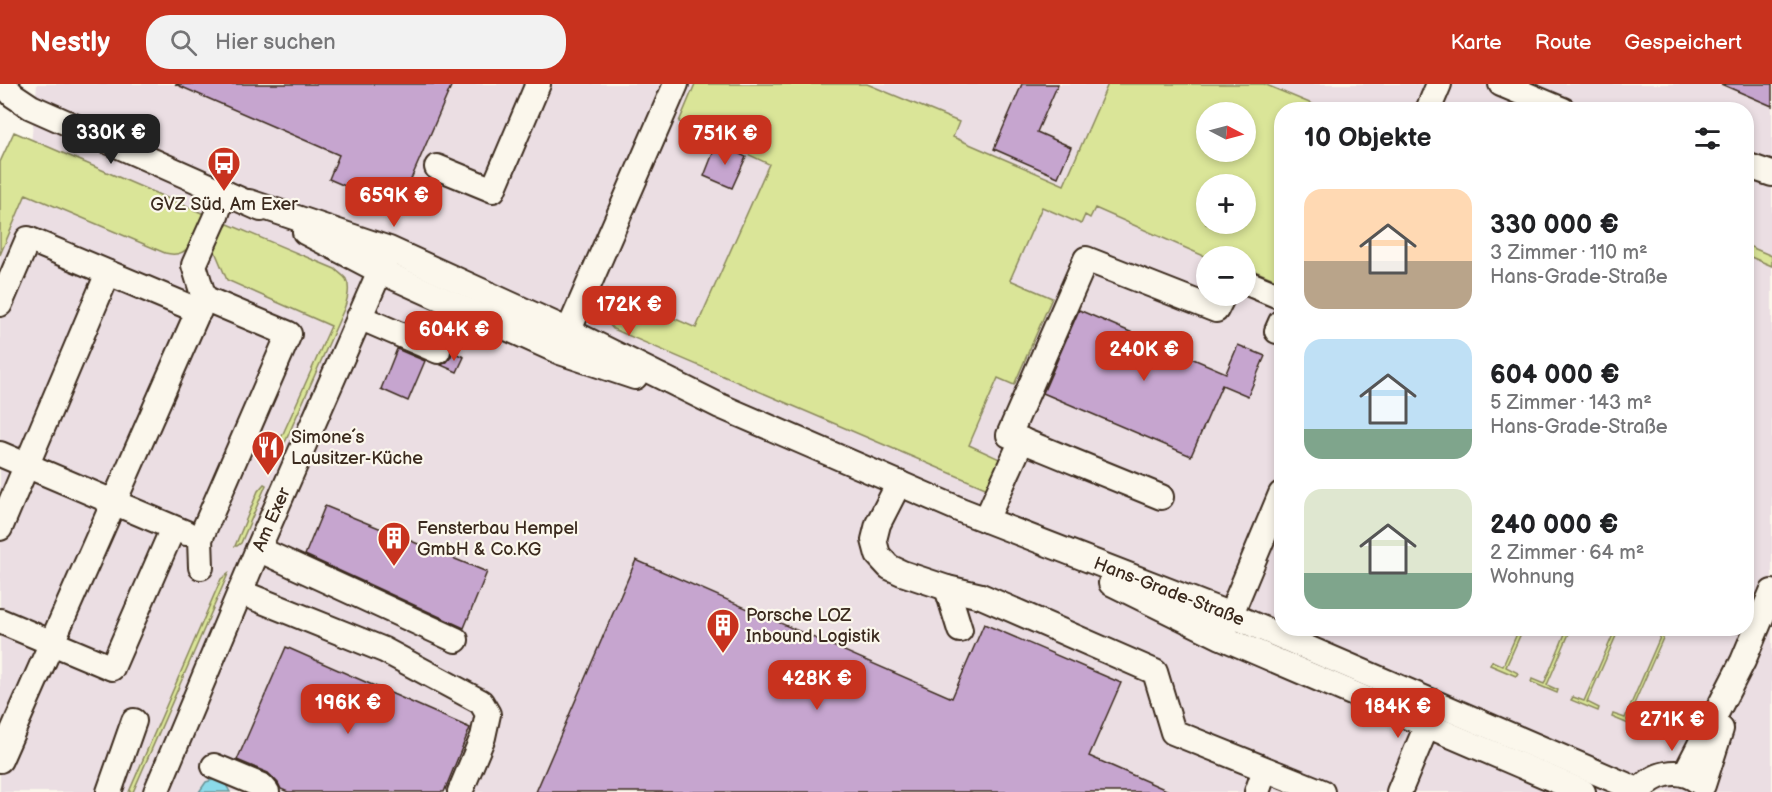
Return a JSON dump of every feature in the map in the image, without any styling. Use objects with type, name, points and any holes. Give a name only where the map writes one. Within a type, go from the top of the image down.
[{"type":"street","name":"Hans-Grade-Straße","points":[[1,84],[31,107],[224,192],[389,249],[564,341]]},
{"type":"street","points":[[437,167],[493,190],[538,84]]},
{"type":"street","points":[[564,341],[676,84]]},
{"type":"street","points":[[1415,102],[1422,84]]},
{"type":"street","points":[[1431,102],[1439,84]]},
{"type":"street","points":[[1501,84],[1544,102]]},
{"type":"street","points":[[1754,168],[1772,174]]},
{"type":"street","points":[[0,760],[201,305],[194,265],[224,192]]},
{"type":"street","name":"Hans-Grade-Straße","points":[[249,202],[380,271],[564,341],[963,511],[1274,634]]},
{"type":"street","points":[[0,304],[28,239],[108,273],[289,334],[200,539],[201,567]]},
{"type":"street","name":"Am Exer","points":[[156,792],[258,549],[389,249]]},
{"type":"street","points":[[1161,497],[1009,435],[1086,259],[1196,302]]},
{"type":"street","points":[[0,528],[108,273]]},
{"type":"street","points":[[1256,287],[1274,294]]},
{"type":"street","points":[[1206,306],[1216,310],[1218,306]]},
{"type":"street","points":[[359,317],[438,351]]},
{"type":"street","points":[[986,520],[1022,440]]},
{"type":"street","points":[[0,454],[200,539]]},
{"type":"street","points":[[898,483],[878,524],[874,540],[878,555],[889,567],[946,588],[981,596],[1155,672],[1173,732],[1261,781],[1322,792]]},
{"type":"street","name":"Hans-Grade-Straße","points":[[963,511],[1221,637],[1583,792]]},
{"type":"street","points":[[1221,637],[1274,511]]},
{"type":"street","points":[[0,621],[112,668],[173,528]]},
{"type":"street","points":[[258,549],[456,640]]},
{"type":"street","points":[[946,588],[960,630]]},
{"type":"street","points":[[240,592],[384,650],[481,702],[488,714],[483,737],[460,792]]},
{"type":"street","points":[[1754,635],[1772,592]]},
{"type":"street","name":"Hans-Grade-Straße","points":[[1280,636],[1639,791]]},
{"type":"street","points":[[1639,791],[1648,781],[1660,775],[1672,773],[1699,784],[1754,636]]},
{"type":"street","points":[[1399,792],[1437,704]]},
{"type":"street","points":[[109,792],[134,721]]},
{"type":"street","points":[[214,766],[262,786],[267,792]]},
{"type":"shaded area","points":[[37,84],[1772,84],[1772,792],[0,792],[0,255],[26,194]]},
{"type":"green space","points":[[695,84],[867,84],[959,122],[953,137],[1064,185],[1108,84],[1264,84],[1307,102],[1274,102],[1274,279],[1256,272],[1256,246],[1196,246],[1196,253],[1095,208],[1090,218],[1085,215],[1081,224],[1042,207],[1010,280],[1052,298],[1014,385],[998,378],[969,445],[1004,461],[990,490],[613,329],[598,311],[607,289],[696,328],[769,164],[679,122]]},
{"type":"green space","points":[[14,132],[204,214],[192,244],[181,253],[165,253],[26,194],[0,255],[0,162]]},
{"type":"green space","points":[[228,224],[335,269],[346,279],[348,286],[344,309],[275,465],[270,463],[331,326],[227,280],[214,249],[220,233]]},
{"type":"green space","points":[[1754,248],[1772,256],[1772,266],[1754,258]]},
{"type":"green space","points":[[264,484],[266,485],[241,543],[235,546],[258,491]]},
{"type":"green space","points":[[228,574],[133,792],[129,792],[221,579]]},
{"type":"green space","points":[[1516,636],[1520,636],[1506,667],[1518,673],[1516,676],[1490,665],[1492,661],[1503,666]]},
{"type":"green space","points":[[1564,636],[1568,636],[1547,685],[1558,690],[1557,693],[1531,682],[1532,679],[1544,684]]},
{"type":"green space","points":[[1612,636],[1616,636],[1587,702],[1599,708],[1598,711],[1571,700],[1573,697],[1584,701]]},
{"type":"green space","points":[[1661,636],[1664,636],[1627,720],[1639,725],[1638,728],[1612,717],[1613,714],[1625,718]]},
{"type":"water","points":[[216,779],[225,783],[230,792],[199,792],[206,782]]},
{"type":"building","points":[[175,84],[452,84],[405,193],[417,198],[410,214],[329,179],[339,155]]},
{"type":"building","points":[[1022,84],[1058,84],[1037,132],[1071,147],[1058,177],[994,149]]},
{"type":"building","points":[[1721,84],[1772,84],[1772,106]]},
{"type":"building","points":[[717,143],[746,157],[732,188],[704,176]]},
{"type":"building","points":[[1079,310],[1226,373],[1238,345],[1265,356],[1248,396],[1222,385],[1191,456],[1043,393]]},
{"type":"building","points":[[397,349],[425,361],[408,401],[381,389]]},
{"type":"building","points":[[452,352],[464,357],[457,372],[441,365],[447,362]]},
{"type":"building","name":"Fensterbau Hempel GmbH & Co.KG","points":[[325,506],[487,572],[464,628],[305,555]]},
{"type":"building","name":"Porsche LOZ Inbound Logistik","points":[[636,560],[952,698],[984,624],[1121,683],[1089,756],[1171,792],[536,792]]},
{"type":"building","points":[[286,647],[470,728],[444,792],[288,792],[281,789],[268,773],[237,760]]},
{"type":"place","name":"GVZ Süd, Am Exer","points":[[224,192]]},
{"type":"place","name":"Simone´s Lausitzer-Küche","points":[[268,476]]},
{"type":"place","name":"Fensterbau Hempel GmbH & Co.KG","points":[[394,567]]},
{"type":"place","name":"Porsche LOZ Inbound Logistik","points":[[723,654]]}]
